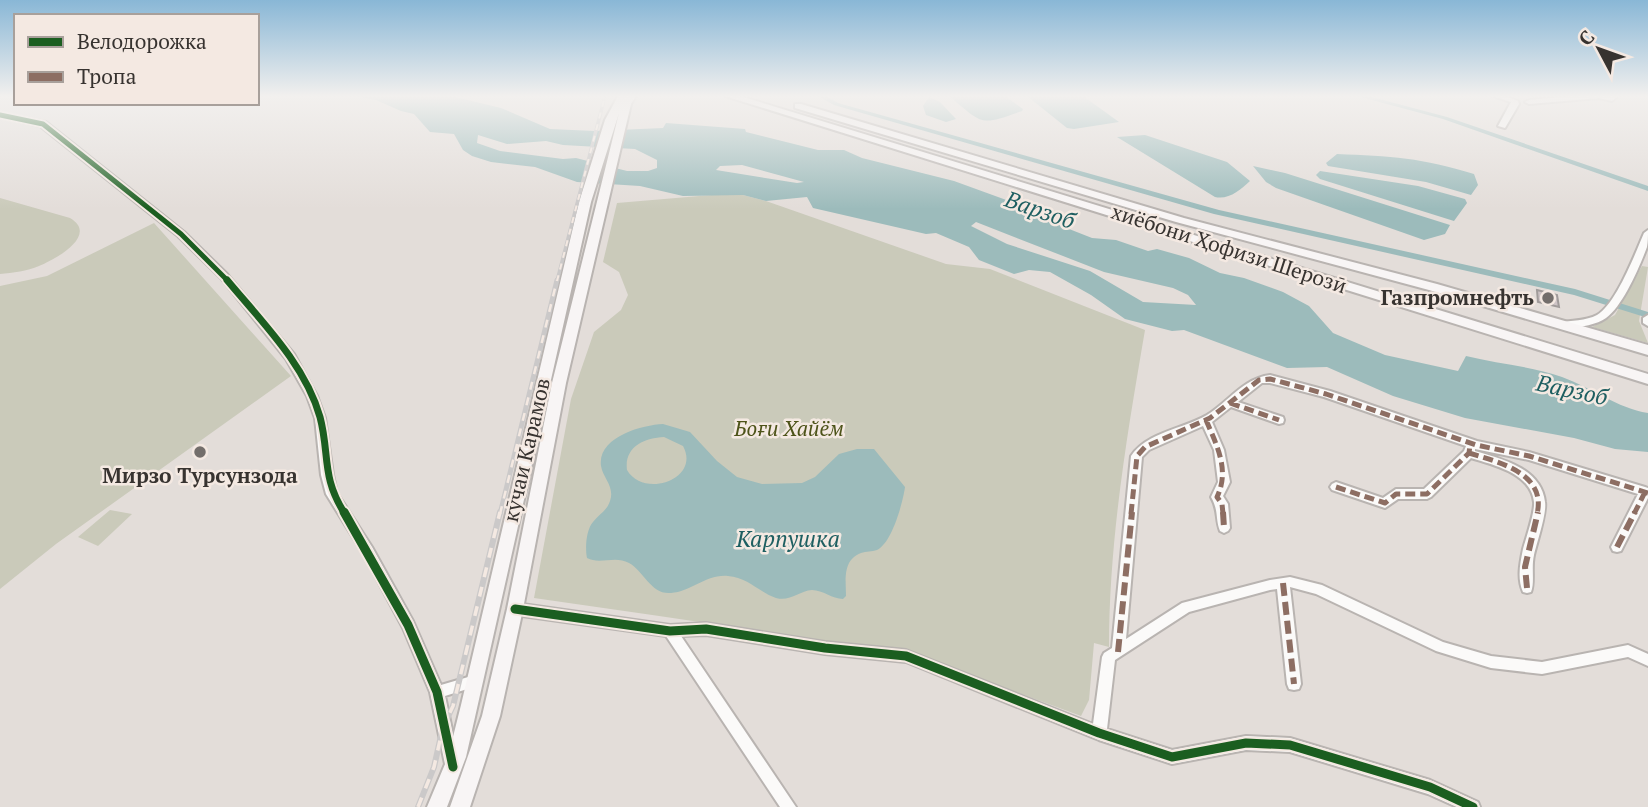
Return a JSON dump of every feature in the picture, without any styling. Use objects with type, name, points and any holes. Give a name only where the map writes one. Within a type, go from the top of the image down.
[{"type":"main road","name":"кӯчаи Карамов","points":[[437,807],[453,767],[475,681],[585,202],[606,134]]},
{"type":"main road","name":"кӯчаи Карамов","points":[[460,807],[491,716],[601,202],[619,134]]},
{"type":"main road","name":"хиёбони Ҳофизи Шерозӣ","points":[[855,134],[1648,379]]},
{"type":"main road","name":"хиёбони Ҳофизи Шерозӣ","points":[[890,134],[1180,220],[1411,281],[1648,350]]},
{"type":"main road","points":[[1411,281],[1401,292],[1411,306]]},
{"type":"main road","points":[[512,514],[533,514]]},
{"type":"street","points":[[55,134],[181,234],[224,276],[290,357],[312,396],[320,418],[332,494],[374,561],[408,625],[438,692],[453,767]]},
{"type":"street","points":[[1561,325],[1590,321],[1603,315],[1637,260],[1648,233]]},
{"type":"street","points":[[1637,260],[1648,263]]},
{"type":"street","points":[[1118,652],[1137,457],[1140,450],[1161,438],[1206,420],[1259,380],[1270,379],[1326,394],[1470,448],[1523,473],[1539,496],[1540,503],[1525,568],[1527,588]]},
{"type":"street","points":[[1230,403],[1279,420]]},
{"type":"street","points":[[1206,420],[1219,450],[1224,482],[1217,497],[1222,504],[1224,528]]},
{"type":"street","points":[[1336,487],[1385,503],[1396,494],[1427,494],[1470,448]]},
{"type":"street","points":[[1470,448],[1529,456],[1647,493],[1617,547]]},
{"type":"street","points":[[1283,583],[1294,684]]},
{"type":"street","points":[[1099,733],[1109,657],[1186,607],[1283,583],[1318,589],[1441,647],[1491,662],[1542,668],[1628,650],[1648,660]]},
{"type":"street","points":[[515,609],[670,631],[706,629],[906,656],[1099,733],[1172,757],[1246,743],[1290,745],[1418,783],[1473,807]]},
{"type":"street","points":[[670,631],[789,807]]},
{"type":"street","points":[[438,692],[475,681]]},
{"type":"green space","name":"Боғи Хайём","points":[[723,194],[743,195],[766,201],[946,264],[990,269],[1145,330],[1116,527],[1109,647],[1094,643],[1089,700],[1081,716],[975,678],[855,649],[534,598],[571,399],[594,332],[621,310],[628,295],[619,272],[603,262],[617,203]]},
{"type":"green space","points":[[0,198],[70,218],[78,225],[80,232],[77,239],[64,252],[39,266],[0,274]]},
{"type":"green space","points":[[154,223],[291,376],[56,544],[0,589],[0,286],[47,276]]},
{"type":"green space","points":[[1642,266],[1648,267],[1639,321],[1648,343],[1592,327],[1615,315]]},
{"type":"green space","points":[[110,510],[132,514],[98,546],[78,537]]},
{"type":"water","name":"Варзоб","points":[[450,134],[753,134],[818,150],[844,150],[862,158],[954,181],[1028,208],[1031,214],[1092,238],[1116,240],[1148,251],[1157,249],[1189,258],[1220,273],[1244,278],[1283,292],[1309,306],[1333,333],[1385,355],[1458,371],[1466,356],[1562,377],[1626,407],[1648,413],[1648,452],[1615,449],[1574,438],[1465,418],[1393,396],[1327,367],[1287,368],[1184,330],[1172,331],[1125,319],[1091,295],[1050,272],[1029,270],[1014,274],[979,260],[969,247],[936,233],[926,234],[813,208],[807,197],[766,201],[743,195],[683,196],[640,186],[577,182],[535,167],[491,162],[472,156],[463,150],[454,134]],"holes":[[[478,135],[507,144],[546,141],[563,145],[635,149],[657,160],[657,168],[627,171],[576,158],[563,159],[500,151],[477,143]],[[742,165],[804,182],[716,170],[720,166]],[[976,222],[1104,272],[1173,288],[1188,295],[1196,305],[1143,302],[1090,271],[1007,244],[971,226]]]},
{"type":"water","points":[[1145,135],[1227,162],[1250,181],[1230,196],[1215,197],[1117,137]]},
{"type":"water","points":[[1337,154],[1390,157],[1439,164],[1474,174],[1478,185],[1471,195],[1426,182],[1328,166],[1326,163]]},
{"type":"water","points":[[1253,166],[1285,173],[1450,225],[1445,234],[1424,240],[1276,188],[1266,182]]},
{"type":"water","points":[[1320,171],[1418,186],[1465,199],[1467,203],[1454,221],[1320,179],[1316,175]]},
{"type":"water","name":"Карпушка","points":[[663,424],[690,432],[717,461],[737,477],[762,484],[802,483],[815,477],[839,454],[857,449],[874,449],[905,487],[892,531],[877,550],[861,553],[851,561],[846,572],[846,596],[843,599],[812,590],[786,599],[776,598],[741,579],[728,576],[713,578],[678,592],[664,593],[629,563],[618,560],[592,560],[587,558],[586,549],[591,525],[607,508],[611,496],[601,466],[606,447],[623,434]],"holes":[[[664,437],[683,446],[686,458],[684,468],[678,476],[668,481],[645,483],[635,479],[627,470],[632,450],[649,439]]]},
{"type":"building","name":"Газпромнефть","points":[[1537,290],[1557,295],[1559,307],[1538,302]]},
{"type":"waterway","points":[[941,134],[1217,212],[1575,292],[1648,315]]},
{"type":"waterway","points":[[1490,134],[1648,189]]},
{"type":"railway","points":[[557,281],[595,134]]},
{"type":"railway","points":[[500,514],[557,280]]},
{"type":"railway","points":[[418,807],[434,767],[443,727],[453,706],[500,512]]},
{"type":"marked path","points":[[1118,652],[1137,456],[1145,447],[1210,418],[1259,380],[1270,379],[1326,394],[1476,445],[1529,456],[1648,493]]},
{"type":"marked path","points":[[1230,403],[1279,420]]},
{"type":"marked path","points":[[1206,420],[1219,450],[1224,482],[1217,497],[1222,504],[1224,528]]},
{"type":"marked path","points":[[1336,487],[1385,503],[1396,494],[1427,494],[1469,453],[1470,445]]},
{"type":"marked path","points":[[1469,453],[1513,468],[1530,481],[1536,491],[1540,503],[1525,567],[1527,588]]},
{"type":"marked path","points":[[1617,547],[1645,492]]},
{"type":"marked path","points":[[1283,583],[1294,684]]},
{"type":"cycle path","points":[[55,134],[181,234],[224,276],[290,357],[312,396],[320,418],[332,494],[368,551],[408,625],[437,692],[453,767]]},
{"type":"cycle path","points":[[515,609],[670,631],[706,629],[825,648],[906,656],[1099,733],[1172,757],[1246,743],[1290,745],[1430,787],[1473,807]]},
{"type":"place","name":"Газпромнефть","points":[[1548,298]]},
{"type":"place","name":"Мирзо Турсунзода","points":[[200,452]]}]
